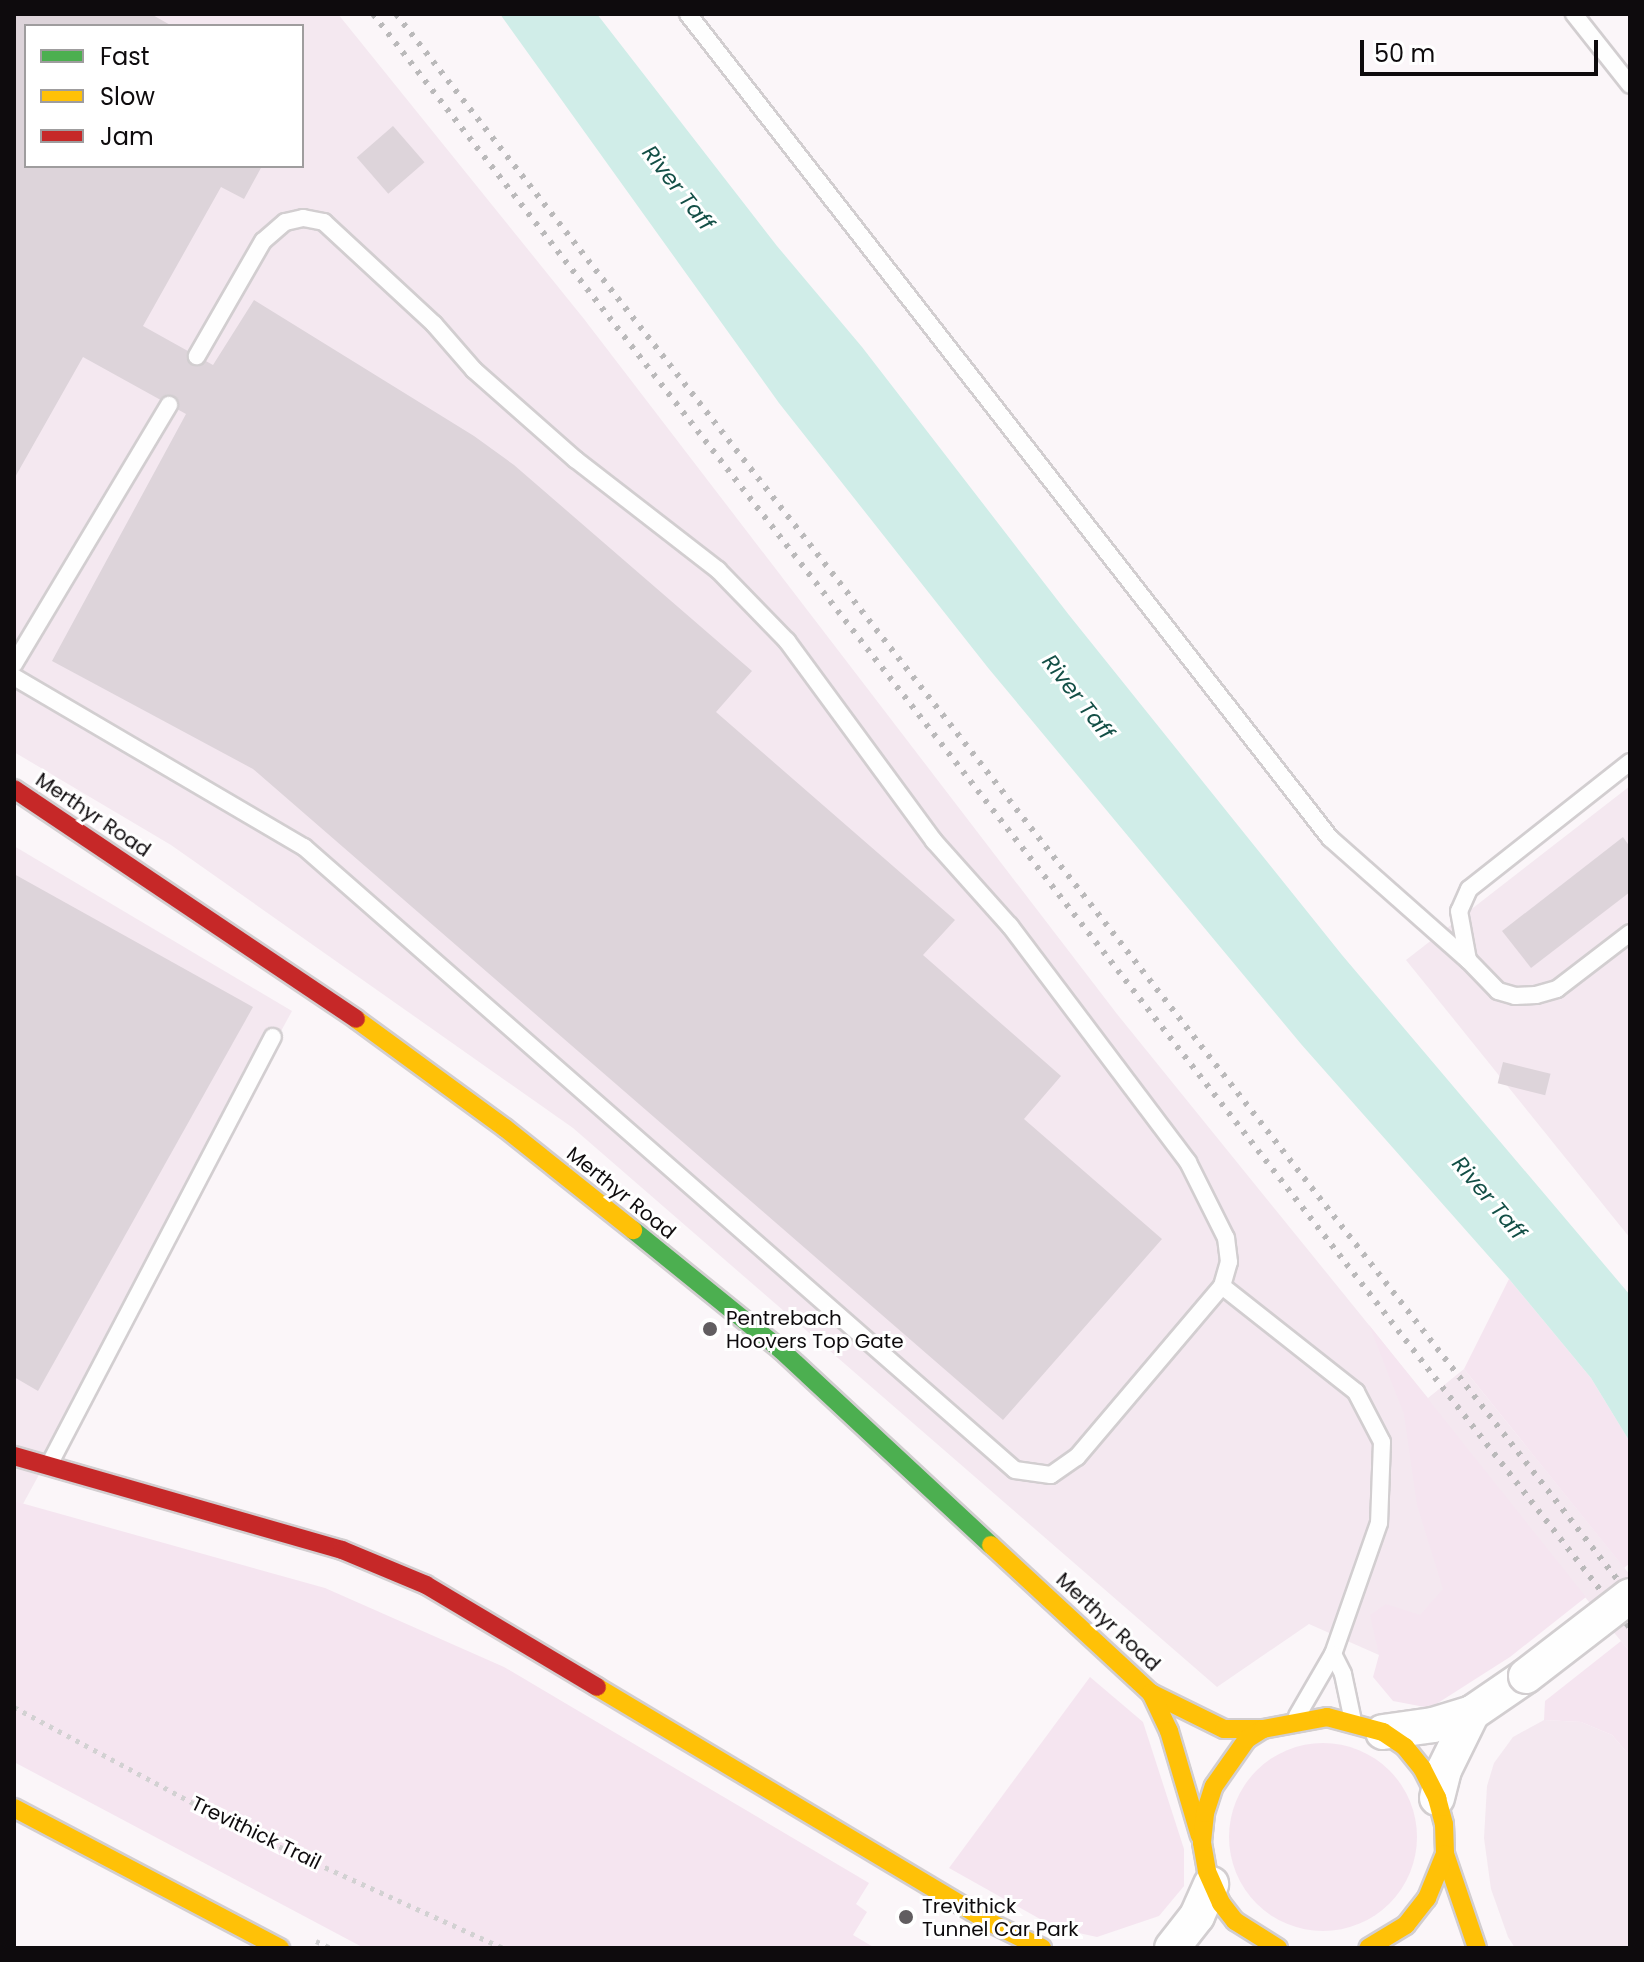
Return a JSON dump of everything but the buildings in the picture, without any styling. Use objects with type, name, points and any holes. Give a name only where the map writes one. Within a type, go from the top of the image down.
[{"type":"main road","name":"Merthyr Road","points":[[14,789],[361,1022],[592,1197],[781,1350],[1151,1693],[1224,1729],[1263,1729],[1327,1717],[1368,1727]]},
{"type":"main road","points":[[14,1456],[342,1550],[426,1585],[991,1923],[1042,1948]]},
{"type":"main road","name":"Merthyr Road","points":[[1151,1693],[1169,1731],[1202,1842],[1211,1884]]},
{"type":"main road","points":[[1368,1727],[1413,1757],[1437,1798],[1445,1854],[1477,1948]]},
{"type":"main road","points":[[1202,1842],[1205,1813],[1214,1786],[1247,1739],[1263,1729]]},
{"type":"main road","points":[[14,1808],[280,1948]]},
{"type":"main road","points":[[1368,1948],[1406,1925],[1427,1898],[1445,1854]]},
{"type":"main road","points":[[1211,1884],[1235,1921],[1265,1943],[1278,1948]]},
{"type":"street","points":[[1368,1727],[1433,1725],[1472,1713],[1526,1676],[1630,1596]]},
{"type":"street","points":[[1437,1798],[1444,1770],[1472,1713]]},
{"type":"street","points":[[1172,1948],[1197,1916],[1211,1884]]},
{"type":"lane","points":[[688,14],[1330,838],[1468,960],[1498,991],[1515,996],[1536,995],[1557,989],[1630,933]]},
{"type":"lane","points":[[1574,14],[1630,85]]},
{"type":"lane","points":[[14,677],[304,847],[1015,1470],[1051,1475],[1077,1457],[1222,1286],[1229,1262],[1226,1238],[1188,1162],[1010,926],[934,841],[787,641],[718,570],[576,460],[519,410],[324,222],[303,218],[285,222],[263,241],[197,356]]},
{"type":"lane","points":[[14,664],[169,405]]},
{"type":"lane","points":[[1468,960],[1459,911],[1469,889],[1630,762]]},
{"type":"lane","points":[[48,1466],[273,1037]]},
{"type":"lane","points":[[1222,1286],[1356,1392],[1382,1442],[1379,1523],[1333,1654],[1295,1721]]},
{"type":"lane","points":[[1333,1654],[1368,1727]]},
{"type":"path","name":"Trevithick Trail","points":[[14,1707],[243,1830],[503,1948]]},
{"type":"shaded area","points":[[14,14],[338,14],[584,319],[1117,1014],[1428,1398],[1464,1369],[1630,1575],[1630,1652],[1571,1580],[1379,1655],[1309,1624],[1217,1687],[573,1128],[171,845],[14,752]]},
{"type":"shaded area","points":[[1630,786],[1630,1238],[1406,960]]},
{"type":"shaded area","points":[[14,846],[292,1011],[23,1504],[14,1501]]},
{"type":"shaded area","points":[[1509,1279],[1591,1378],[1630,1442],[1630,1563],[1624,1568],[1464,1369]]},
{"type":"shaded area","points":[[1369,1325],[1586,1597],[1510,1657],[1430,1708],[1393,1701],[1373,1677],[1379,1655],[1370,1615],[1386,1604],[1420,1615],[1443,1589],[1417,1505],[1404,1414]]},
{"type":"shaded area","points":[[14,1501],[325,1588],[504,1667],[869,1883],[856,1904],[867,1912],[853,1935],[875,1948],[364,1948],[14,1762]]},
{"type":"shaded area","points":[[1621,1641],[1630,1652],[1630,1756],[1612,1735],[1581,1722],[1544,1720],[1545,1701]]},
{"type":"shaded area","points":[[1090,1677],[1143,1722],[1184,1849],[1184,1886],[1159,1916],[1097,1937],[1056,1928],[949,1868]]},
{"type":"shaded area","points":[[1544,1720],[1581,1722],[1612,1735],[1630,1756],[1630,1948],[1515,1948],[1508,1937],[1491,1889],[1484,1838],[1487,1786],[1494,1763],[1513,1737]]},
{"type":"shaded area","points":[[1323,1743],[1341,1744],[1359,1750],[1390,1770],[1410,1801],[1416,1819],[1416,1855],[1410,1873],[1390,1904],[1359,1924],[1341,1930],[1323,1931],[1305,1930],[1287,1924],[1256,1904],[1236,1873],[1230,1855],[1229,1837],[1230,1819],[1236,1801],[1256,1770],[1287,1750],[1305,1744]]},
{"type":"water","name":"River Taff","points":[[500,14],[597,14],[777,246],[862,347],[1069,615],[1342,955],[1630,1295],[1630,1442],[1591,1378],[1509,1279],[1301,1044],[989,669],[779,403]]},
{"type":"railway","points":[[373,14],[1630,1628]]},
{"type":"railway","points":[[396,14],[1630,1596]]},
{"type":"traffic: fast","points":[[633,1230],[781,1350],[991,1545]]},
{"type":"traffic: slow","points":[[356,1019],[505,1128],[633,1230]]},
{"type":"traffic: slow","points":[[991,1545],[1151,1693],[1224,1729],[1263,1729]]},
{"type":"traffic: slow","points":[[597,1687],[991,1923],[1042,1948]]},
{"type":"traffic: slow","points":[[1151,1693],[1169,1731],[1200,1836]]},
{"type":"traffic: slow","points":[[1278,1948],[1235,1921],[1221,1903],[1207,1871],[1202,1842],[1205,1813],[1214,1786],[1247,1739],[1263,1729],[1327,1717],[1383,1732],[1405,1747],[1422,1768],[1437,1798],[1444,1824],[1445,1854],[1427,1898],[1406,1925],[1368,1948]]},
{"type":"traffic: slow","points":[[14,1808],[280,1948]]},
{"type":"traffic: slow","points":[[1445,1854],[1477,1948]]},
{"type":"traffic: jam","points":[[14,789],[356,1019]]},
{"type":"traffic: jam","points":[[14,1456],[342,1550],[426,1585],[597,1687]]},
{"type":"place","name":"Pentrebach Hoovers Top Gate","points":[[710,1329]]},
{"type":"place","name":"Trevithick Tunnel Car Park","points":[[906,1917]]}]
